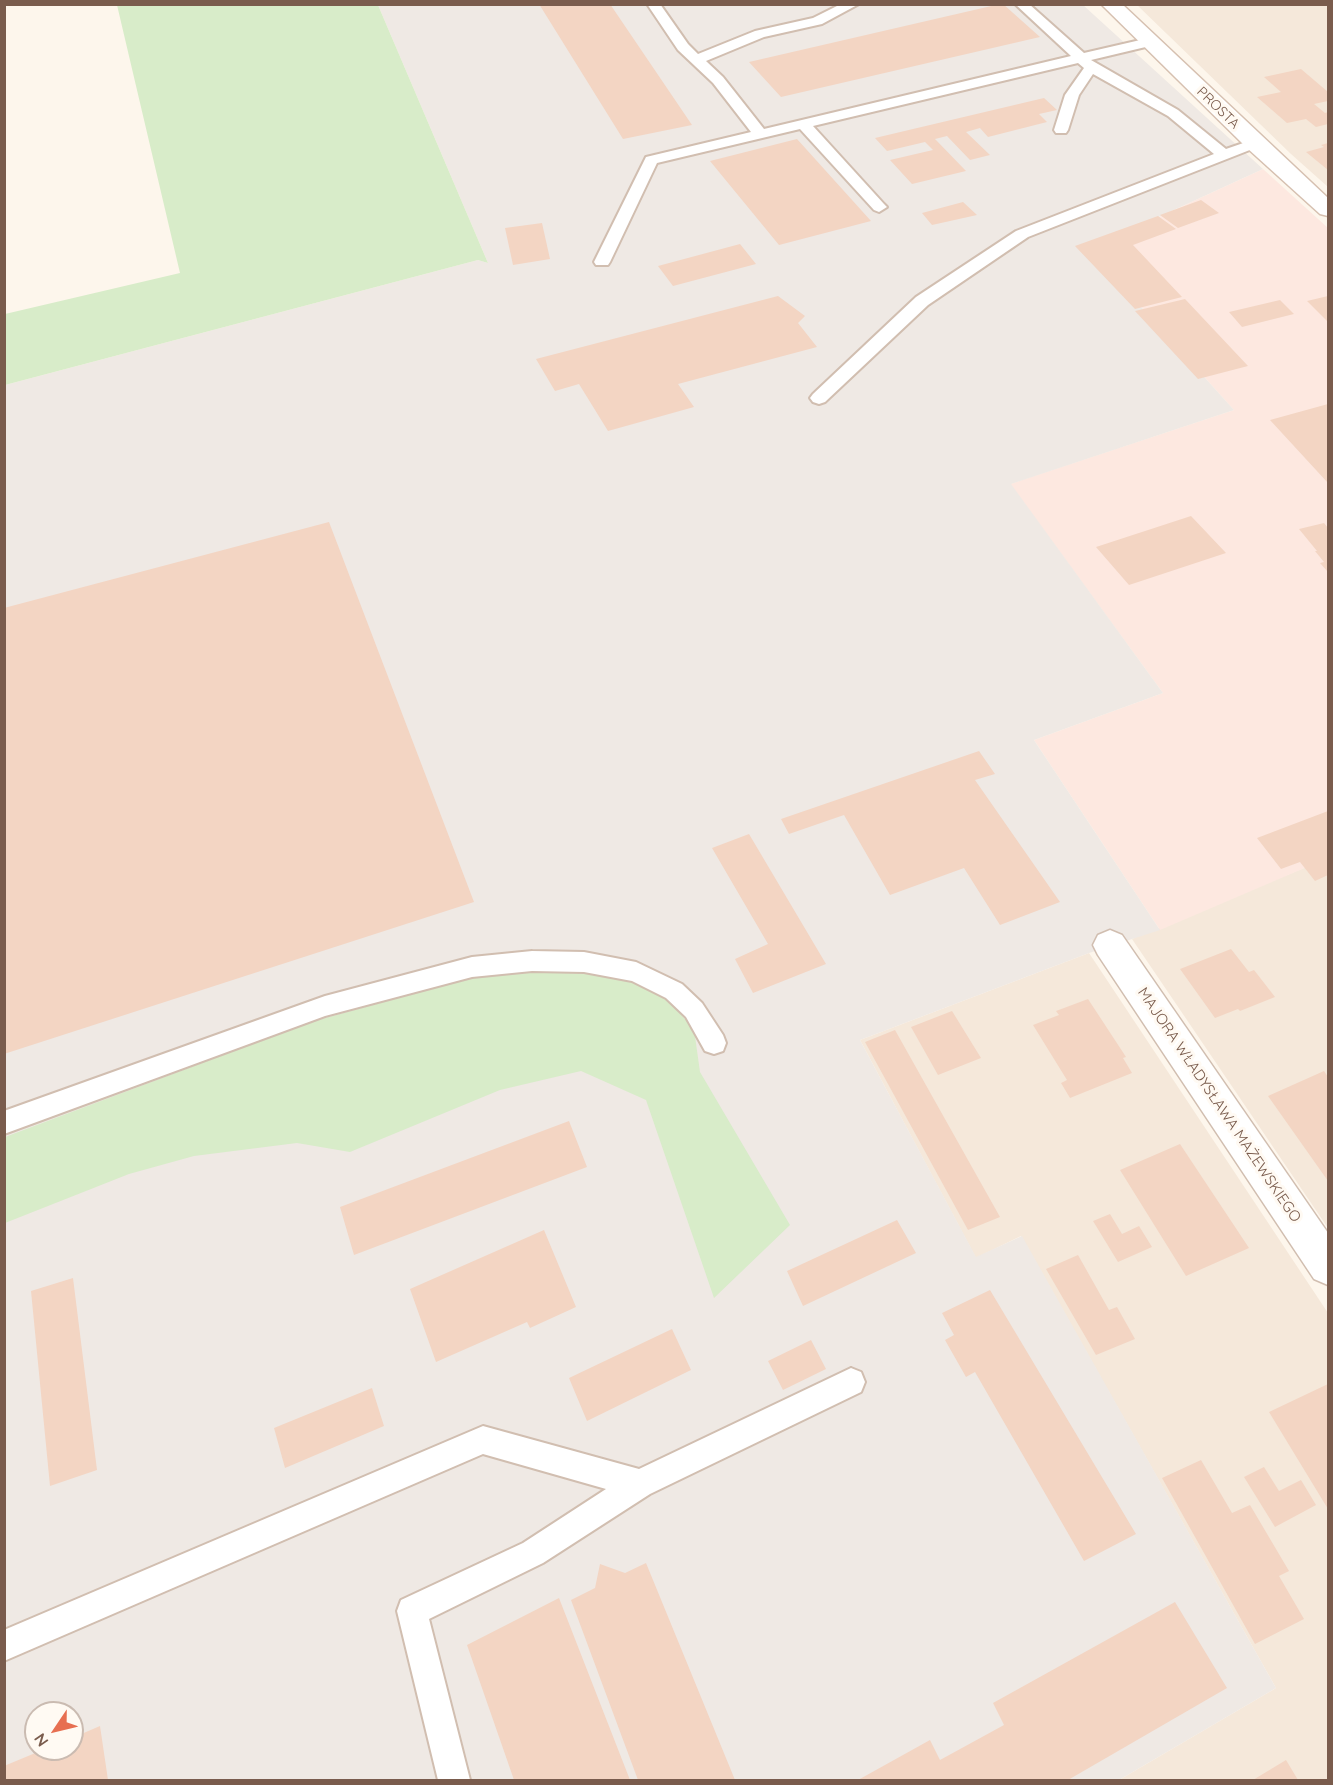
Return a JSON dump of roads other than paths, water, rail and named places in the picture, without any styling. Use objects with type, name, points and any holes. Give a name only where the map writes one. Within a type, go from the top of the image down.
[{"type":"main road","name":"PROSTA","points":[[1110,4],[1255,143],[1329,209]]},
{"type":"main road","name":"MAJORA WŁADYSŁAWA MAŻEWSKIEGO","points":[[1110,945],[1329,1266]]},
{"type":"lane","points":[[653,4],[683,47],[718,80],[760,134]]},
{"type":"lane","points":[[696,60],[760,34],[817,21],[853,4]]},
{"type":"lane","points":[[1021,4],[1086,62],[1173,113],[1224,155]]},
{"type":"lane","points":[[602,262],[651,160],[803,123],[1086,62],[1149,42]]},
{"type":"lane","points":[[1061,130],[1086,62]]},
{"type":"lane","points":[[803,123],[879,207]]},
{"type":"lane","points":[[819,398],[922,301],[1022,234],[1255,143]]},
{"type":"lane","points":[[4,1123],[325,1006],[472,967],[532,961],[584,962],[636,972],[674,991],[694,1010],[714,1043]]},
{"type":"lane","points":[[454,1780],[412,1611],[533,1552],[640,1484],[851,1382]]},
{"type":"lane","points":[[4,1646],[483,1440],[640,1484]]}]
